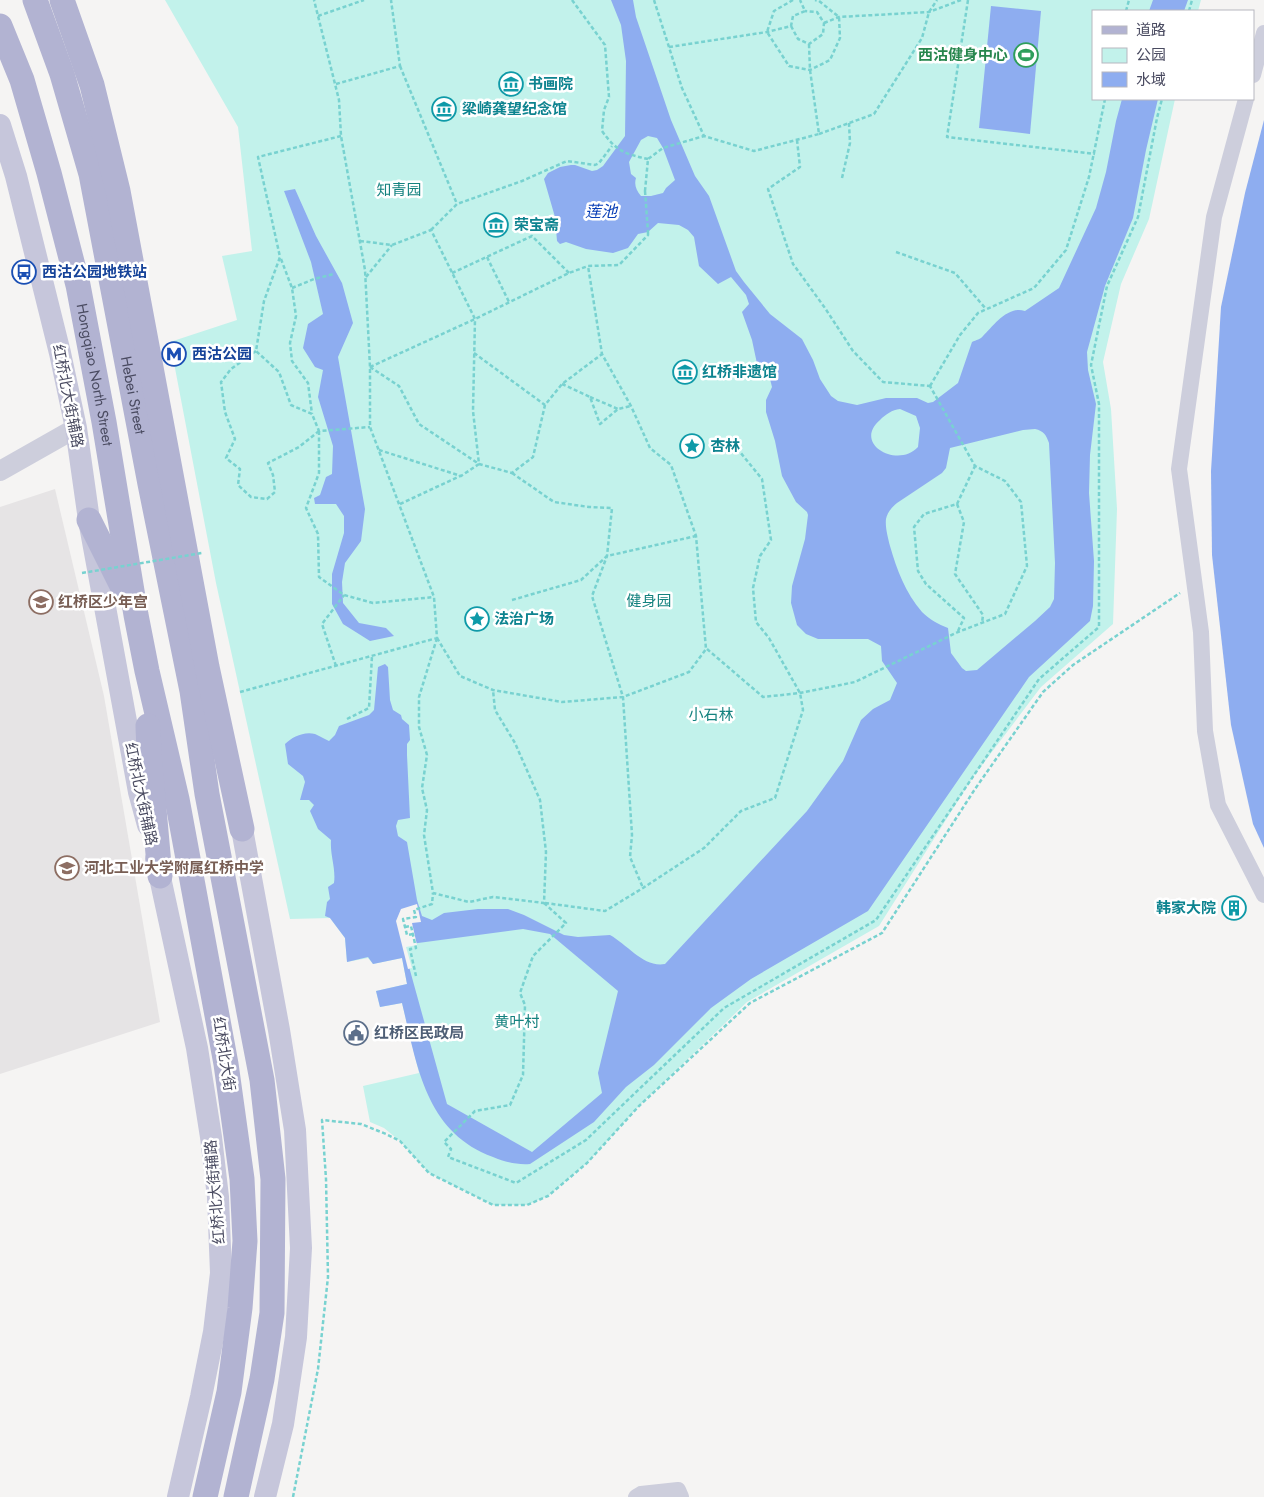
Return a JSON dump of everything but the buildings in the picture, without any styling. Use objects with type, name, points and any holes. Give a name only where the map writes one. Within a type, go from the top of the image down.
[{"type":"main road","name":"Hebei Street","points":[[35,0],[62,74],[91,174],[192,692],[207,794],[262,1080],[273,1180],[272,1313],[262,1379],[236,1497]]},
{"type":"main road","points":[[62,0],[92,85],[118,191],[207,667],[242,829],[279,1030],[295,1130],[301,1248],[296,1337],[283,1424],[265,1497]]},
{"type":"main road","name":"Hongqiao North Street","points":[[0,26],[22,80],[49,173],[78,285],[101,406],[136,615]]},
{"type":"main road","name":"红桥北大街辅路","points":[[0,125],[23,202],[76,428],[90,520],[140,792],[197,1048],[211,1136],[218,1197],[221,1273],[214,1332],[178,1497]]},
{"type":"main road","points":[[90,520],[136,615]]},
{"type":"main road","name":"红桥北大街","points":[[136,615],[177,799],[226,1064],[242,1179],[245,1241],[240,1308],[229,1392],[205,1497]]},
{"type":"main road","points":[[147,671],[149,754],[160,876]]},
{"type":"main road","points":[[192,692],[224,790],[242,829]]},
{"type":"street","points":[[1254,71],[1264,33]]},
{"type":"street","points":[[1246,100],[1214,217],[1179,469],[1202,632],[1205,731],[1218,805],[1264,895]]},
{"type":"street","points":[[0,472],[76,428]]},
{"type":"street","points":[[636,1497],[641,1494],[680,1493]]},
{"type":"path","points":[[314,0],[339,100],[341,136],[366,278],[370,366],[370,426],[434,597],[437,638],[419,697],[419,727],[427,755],[422,788],[427,810],[424,836],[433,893],[432,904],[414,910],[416,917],[403,919],[407,936],[413,934]]},
{"type":"path","points":[[318,16],[364,0]]},
{"type":"path","points":[[391,0],[400,66],[457,204]]},
{"type":"path","points":[[572,0],[605,45],[608,97],[604,110],[602,131],[612,146],[633,156],[648,160]]},
{"type":"path","points":[[654,0],[682,88],[704,136]]},
{"type":"path","points":[[767,32],[774,11],[792,0]]},
{"type":"path","points":[[800,0],[805,12]]},
{"type":"path","points":[[767,32],[788,66],[810,70],[830,60],[840,38],[839,18],[819,1],[815,0]]},
{"type":"path","points":[[370,366],[475,319],[569,273],[588,266],[619,265],[648,235],[645,191],[648,160],[663,148],[704,136],[754,151],[820,134],[874,114],[922,38],[929,12],[937,0]]},
{"type":"path","points":[[824,23],[839,18],[929,12],[961,0]]},
{"type":"path","points":[[968,0],[947,137],[1095,154]]},
{"type":"path","points":[[805,12],[817,12],[824,23],[823,34],[809,44],[798,39],[791,26],[794,16],[805,12]]},
{"type":"path","points":[[669,47],[767,32],[791,26]]},
{"type":"path","points":[[809,44],[810,70],[820,134]]},
{"type":"path","points":[[335,85],[400,66]]},
{"type":"path","points":[[930,386],[960,335],[978,313],[1034,288],[1066,250],[1095,154],[1105,100]]},
{"type":"path","points":[[493,690],[495,710],[515,743],[540,800],[546,852],[544,903],[566,923],[533,956],[520,993],[525,1005],[523,1075],[510,1105],[475,1111],[444,1142],[451,1149],[448,1157],[516,1183],[586,1140],[724,1008],[876,920],[1039,679],[1099,627],[1099,404],[1091,365],[1108,286],[1138,217],[1162,100]]},
{"type":"path","points":[[842,178],[850,143],[849,123]]},
{"type":"path","points":[[341,136],[258,157],[280,257],[292,288],[296,316],[290,343],[292,361],[308,383],[312,414],[319,430],[318,473],[306,508],[318,534],[319,577],[344,595],[373,603],[434,597]]},
{"type":"path","points":[[797,140],[800,167],[768,189],[793,264],[853,351],[882,382],[930,386]]},
{"type":"path","points":[[360,240],[392,245],[431,230],[457,204],[522,181],[568,161],[595,165],[599,163],[612,146]]},
{"type":"path","points":[[431,230],[475,319],[473,410],[479,464]]},
{"type":"path","points":[[452,274],[532,236],[569,273]]},
{"type":"path","points":[[366,278],[392,245]]},
{"type":"path","points":[[896,252],[955,273],[986,309]]},
{"type":"path","points":[[280,257],[264,301],[256,351],[231,369],[222,382],[225,412],[235,439],[226,458],[240,469],[238,485],[251,497],[267,498],[275,492],[273,475],[268,463],[299,448],[319,430],[370,426]]},
{"type":"path","points":[[487,257],[509,302]]},
{"type":"path","points":[[437,638],[460,676],[493,690],[562,702],[623,698],[689,672],[706,649],[696,536],[671,465],[650,448],[631,406],[602,354],[588,266]]},
{"type":"path","points":[[292,288],[314,279],[334,274]]},
{"type":"path","points":[[256,351],[279,372],[292,405],[312,414]]},
{"type":"path","points":[[474,353],[545,405]]},
{"type":"path","points":[[512,473],[533,457],[545,405],[562,384],[602,354]]},
{"type":"path","points":[[370,366],[399,386],[419,424],[479,464],[512,473],[554,502],[612,508],[608,556],[592,596],[623,698],[632,835],[630,857],[643,888]]},
{"type":"path","points":[[562,384],[618,408],[631,406]]},
{"type":"path","points":[[706,649],[763,697],[800,693],[855,682],[958,632],[1005,614],[1027,566],[1021,502],[1005,480],[975,466],[930,386]]},
{"type":"path","points":[[590,396],[600,424],[618,408]]},
{"type":"path","points":[[379,450],[461,476]]},
{"type":"path","points":[[433,893],[469,902],[493,897],[605,911],[704,848],[741,811],[775,798],[803,710],[800,693],[769,638],[756,622],[753,588],[760,556],[771,540],[762,479],[740,452]]},
{"type":"path","points":[[400,504],[461,476],[479,464]]},
{"type":"path","points":[[958,632],[964,618],[926,584],[918,571],[914,527],[924,514],[956,504],[975,466]]},
{"type":"path","points":[[956,504],[964,522],[955,574],[983,615],[982,623]]},
{"type":"path","points":[[512,600],[581,580],[608,556],[696,536]]},
{"type":"path","points":[[82,573],[202,553]]},
{"type":"path","points":[[293,1497],[318,1369],[328,1277],[326,1179],[322,1120],[361,1124],[386,1134],[400,1141],[429,1173],[493,1205],[527,1205],[548,1196],[587,1163],[639,1106],[750,1002],[882,933],[975,789],[1043,692],[1073,664],[1196,582]]},
{"type":"path","points":[[336,666],[322,624],[344,595]]},
{"type":"path","points":[[240,692],[437,638]]},
{"type":"path","points":[[347,719],[369,708],[372,656]]},
{"type":"path","points":[[405,927],[410,926],[413,934],[416,948],[410,950],[416,976]]},
{"type":"shaded area","name":"河北工业大学附属红桥中学","points":[[55,489],[104,696],[160,1022],[0,1074],[0,507]]},
{"type":"green space","points":[[165,0],[1201,0],[1198,10],[1092,10],[1092,100],[1175,100],[1149,219],[1121,284],[1103,362],[1111,409],[1117,509],[1113,624],[1041,687],[973,777],[879,926],[747,1002],[639,1106],[587,1163],[548,1196],[527,1205],[493,1205],[429,1173],[400,1141],[384,1128],[370,1122],[363,1086],[419,1073],[402,1003],[380,1007],[376,991],[407,984],[402,958],[373,964],[368,958],[347,962],[345,938],[330,918],[290,919],[216,583],[170,342],[237,320],[222,256],[252,251],[238,127]]},
{"type":"water","name":"莲池","points":[[611,0],[633,0],[636,17],[671,120],[695,176],[709,196],[736,271],[770,314],[802,339],[820,379],[831,396],[838,401],[857,405],[886,398],[917,398],[928,403],[933,402],[958,383],[972,342],[980,339],[996,322],[1007,314],[1019,310],[1025,311],[1059,288],[1096,208],[1122,100],[1158,100],[1133,218],[1105,286],[1087,352],[1088,370],[1096,404],[1090,455],[1089,493],[1094,561],[1093,606],[1090,621],[1029,677],[868,911],[751,979],[711,1008],[654,1065],[626,1087],[594,1122],[530,1164],[520,1164],[498,1159],[470,1146],[452,1131],[438,1114],[419,1072],[402,1003],[380,1007],[376,991],[407,984],[402,958],[373,964],[368,957],[347,962],[345,938],[330,918],[325,916],[327,902],[330,899],[328,887],[334,883],[331,840],[318,829],[310,811],[314,805],[309,800],[300,800],[305,782],[303,776],[288,764],[285,744],[295,737],[307,733],[315,734],[329,741],[335,735],[339,726],[369,715],[374,710],[378,667],[385,664],[388,667],[390,700],[393,710],[401,715],[402,719],[409,725],[410,740],[407,744],[407,755],[410,818],[398,820],[396,826],[398,836],[407,842],[417,900],[422,916],[432,920],[444,913],[478,909],[508,909],[564,935],[578,937],[610,935],[650,963],[665,964],[807,811],[843,761],[861,720],[873,709],[890,700],[897,683],[882,661],[881,646],[868,639],[818,639],[806,634],[797,625],[791,603],[792,586],[805,539],[808,515],[796,502],[782,476],[775,441],[766,412],[766,400],[772,387],[770,379],[759,373],[752,340],[742,312],[749,304],[746,295],[731,277],[718,284],[699,266],[694,237],[688,230],[679,225],[658,223],[648,232],[638,234],[628,248],[613,253],[586,249],[566,242],[560,244],[557,241],[555,217],[544,179],[548,173],[560,167],[571,165],[592,171],[597,170],[603,166],[625,136],[626,61],[621,25]],"holes":[[[648,136],[657,138],[663,148],[675,180],[663,193],[641,196],[635,183],[636,178],[631,174],[629,162],[641,140]],[[900,409],[916,416],[920,428],[918,447],[909,453],[900,455],[890,454],[881,451],[874,445],[871,437],[873,429],[880,420],[889,413]],[[1035,429],[1043,432],[1049,443],[1055,563],[1054,599],[1050,607],[1035,621],[977,670],[966,671],[951,653],[948,628],[934,622],[922,612],[906,589],[890,546],[886,529],[887,515],[897,503],[942,473],[946,468],[950,448],[1023,430]],[[523,929],[550,934],[618,991],[598,1073],[602,1093],[532,1152],[447,1104],[403,945]]]},
{"type":"water","points":[[1153,0],[1188,0],[1184,10],[1149,10]]},
{"type":"water","points":[[991,6],[1041,11],[1030,134],[979,128]]},
{"type":"water","points":[[1264,120],[1264,848],[1253,824],[1231,725],[1212,555],[1211,471],[1221,307],[1245,193]]},
{"type":"water","points":[[295,189],[316,236],[342,283],[353,323],[338,357],[365,509],[361,541],[345,563],[342,582],[343,603],[359,623],[386,628],[394,636],[370,641],[343,624],[332,604],[332,574],[344,533],[344,516],[336,504],[315,504],[314,498],[320,495],[326,477],[332,474],[333,446],[318,397],[323,370],[315,367],[303,348],[308,324],[323,314],[311,262],[284,191]]},
{"type":"pier","points":[[417,904],[421,922],[412,923],[417,945],[406,947],[412,968],[408,969],[396,921],[401,909]]},
{"type":"place","name":"西沽健身中心","points":[[1026,55]]},
{"type":"place","name":"书画院","points":[[511,84]]},
{"type":"place","name":"梁崎龚望纪念馆","points":[[444,109]]},
{"type":"place","name":"荣宝斋","points":[[496,225]]},
{"type":"place","name":"西沽公园地铁站","points":[[24,272]]},
{"type":"place","name":"西沽公园","points":[[174,354]]},
{"type":"place","name":"红桥非遗馆","points":[[685,372]]},
{"type":"place","name":"杏林","points":[[692,446]]},
{"type":"place","name":"红桥区少年宫","points":[[41,602]]},
{"type":"place","name":"法治广场","points":[[477,619]]},
{"type":"place","name":"河北工业大学附属红桥中学","points":[[67,868]]},
{"type":"place","name":"韩家大院","points":[[1234,908]]},
{"type":"place","name":"红桥区民政局","points":[[356,1033]]},
{"type":"park label","name":"知青园","points":[[399,190]]},
{"type":"park label","name":"健身园","points":[[649,601]]},
{"type":"park label","name":"小石林","points":[[711,715]]},
{"type":"park label","name":"黄叶村","points":[[517,1022]]}]
